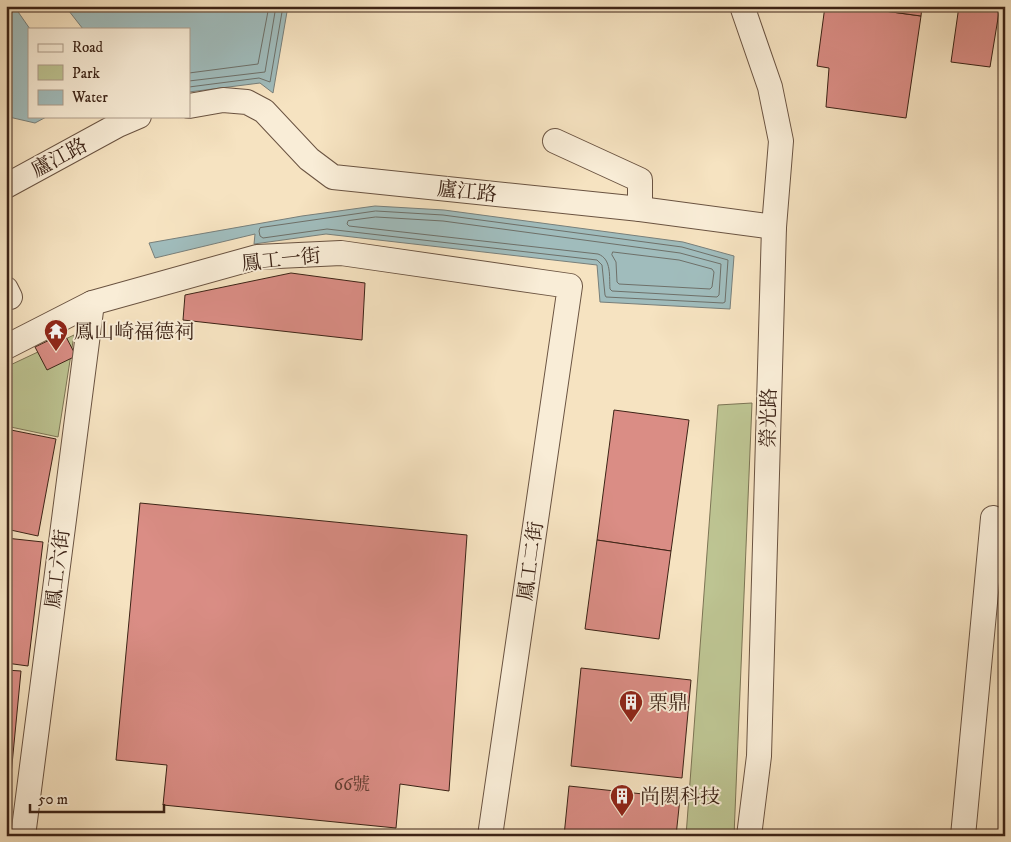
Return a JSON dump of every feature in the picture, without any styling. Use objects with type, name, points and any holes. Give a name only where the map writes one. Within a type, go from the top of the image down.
[{"type":"street","name":"榮光路","points":[[742,6],[770,87],[781,141],[774,227],[760,756],[749,836]]},
{"type":"street","name":"廬江路","points":[[190,106],[223,100],[247,102],[264,111],[309,159],[333,177],[640,209],[774,227]]},
{"type":"street","name":"廬江路","points":[[6,186],[134,118]]},
{"type":"street","points":[[556,142],[640,180],[640,209]]},
{"type":"street","name":"鳳工一街","points":[[6,347],[92,303],[257,257],[341,253],[570,286]]},
{"type":"street","name":"鳳工二街","points":[[490,836],[570,286]]},
{"type":"street","name":"鳳工六街","points":[[23,836],[92,303]]},
{"type":"street","points":[[963,836],[994,518]]},
{"type":"green space","points":[[74,335],[58,437],[6,426],[6,367]]},
{"type":"green space","points":[[752,403],[734,836],[686,836],[718,405]]},
{"type":"water","points":[[6,6],[14,6],[29,28],[28,118],[44,118],[35,123],[9,117],[6,114]]},
{"type":"water","points":[[65,6],[288,6],[273,93],[260,83],[190,92],[190,28],[82,28]]},
{"type":"water","points":[[375,206],[444,210],[683,242],[734,256],[730,309],[600,302],[597,265],[326,234],[254,244],[255,234],[155,258],[149,243],[302,216]]},
{"type":"building","points":[[825,6],[848,6],[921,16],[906,118],[826,107],[829,68],[817,66]]},
{"type":"building","points":[[848,6],[922,6],[921,16]]},
{"type":"building","points":[[959,6],[1000,6],[990,67],[951,62]]},
{"type":"building","points":[[291,273],[365,283],[362,340],[183,320],[185,295]]},
{"type":"building","name":"鳳山崎福德祠","points":[[64,333],[76,356],[47,370],[35,347]]},
{"type":"building","points":[[614,410],[689,420],[671,551],[597,540]]},
{"type":"building","points":[[6,429],[56,439],[38,536],[6,529]]},
{"type":"building","points":[[140,503],[467,535],[449,791],[400,784],[396,828],[163,805],[167,765],[116,760]]},
{"type":"building","points":[[6,538],[43,542],[28,666],[6,663]]},
{"type":"building","points":[[597,540],[671,551],[659,639],[585,629]]},
{"type":"building","name":"栗鼎","points":[[581,668],[691,680],[682,778],[571,766]]},
{"type":"building","points":[[6,670],[21,671],[9,796],[6,796]]},
{"type":"building","name":"尚閎科技","points":[[569,786],[680,798],[676,836],[564,836]]},
{"type":"place","name":"鳳山崎福德祠","points":[[56,352]]},
{"type":"place","name":"栗鼎","points":[[631,723]]},
{"type":"place","name":"尚閎科技","points":[[622,817]]}]
